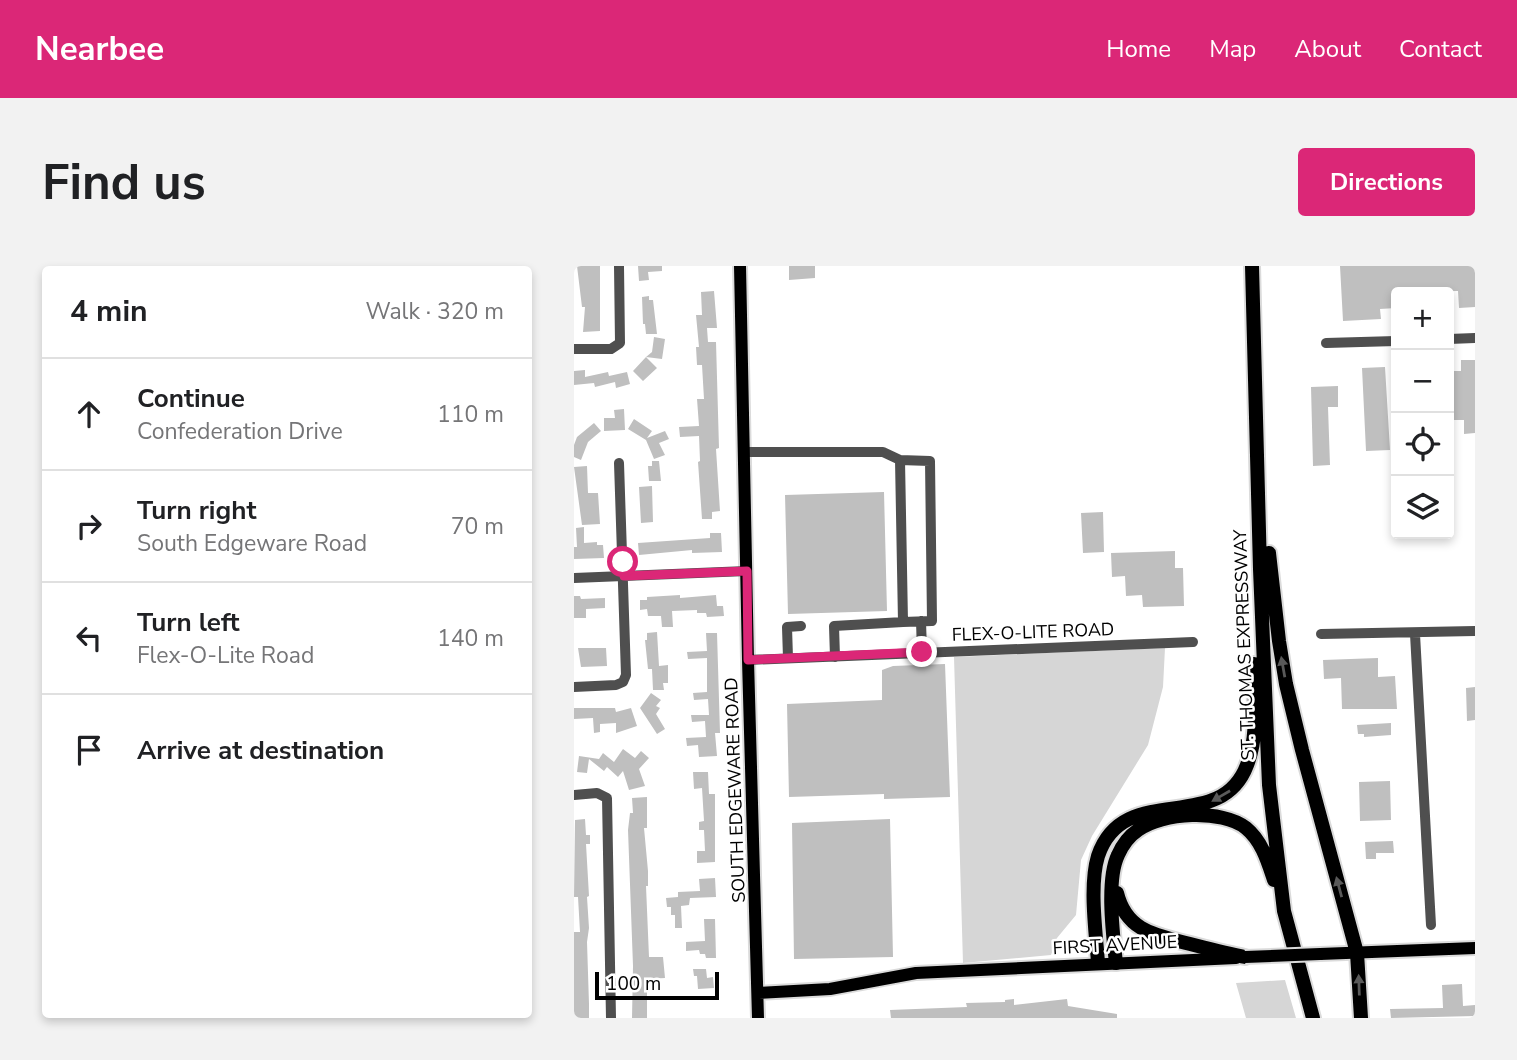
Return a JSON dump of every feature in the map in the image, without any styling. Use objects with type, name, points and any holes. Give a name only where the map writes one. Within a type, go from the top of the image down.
[{"type":"highway","name":"ST. THOMAS EXPRESSWAY","points":[[1252,266],[1260,569],[1267,752],[1273,828],[1284,911],[1313,1018]]},
{"type":"highway","points":[[1254,335],[1269,563],[1279,641],[1302,750],[1357,953],[1361,1018]]},
{"type":"highway","points":[[1098,963],[1095,873],[1097,859],[1110,836],[1128,820],[1144,812],[1197,806],[1215,801],[1233,789],[1247,767],[1254,735],[1254,611],[1260,569]]},
{"type":"highway","points":[[1116,962],[1112,887],[1116,857],[1136,831],[1146,825],[1171,818],[1220,816],[1247,829],[1256,839],[1270,868],[1284,911]]},
{"type":"highway","points":[[1115,865],[1119,902],[1132,922],[1143,931],[1163,939],[1245,957]]},
{"type":"main road","name":"SOUTH EDGEWARE ROAD","points":[[740,266],[758,1018]]},
{"type":"main road","name":"FIRST AVENUE","points":[[759,993],[830,989],[916,973],[1475,948]]},
{"type":"street","points":[[574,349],[611,349],[620,343],[619,266]]},
{"type":"street","points":[[1454,339],[1475,338]]},
{"type":"street","points":[[1326,343],[1391,341]]},
{"type":"street","points":[[744,452],[883,452],[900,460],[930,461],[932,621],[834,626],[835,657]]},
{"type":"street","points":[[900,460],[903,622]]},
{"type":"street","points":[[574,687],[616,685],[623,682],[627,667],[619,463]]},
{"type":"street","points":[[574,578],[747,571]]},
{"type":"street","points":[[921,621],[922,652]]},
{"type":"street","points":[[788,659],[787,627],[801,626]]},
{"type":"street","points":[[1321,634],[1475,631]]},
{"type":"street","points":[[1415,634],[1431,925]]},
{"type":"street","name":"FLEX-O-LITE ROAD","points":[[748,660],[1193,642]]},
{"type":"street","points":[[574,795],[597,793],[607,798],[611,1018]]},
{"type":"shaded area","points":[[1165,648],[1163,687],[1148,745],[1092,836],[1081,860],[1076,915],[1057,938],[1051,955],[963,963],[954,657]]},
{"type":"shaded area","points":[[1285,980],[1296,1018],[1246,1018],[1236,983]]},
{"type":"building","points":[[577,266],[600,266],[600,331],[583,332],[585,307],[582,307]]},
{"type":"building","points":[[638,266],[662,266],[662,271],[648,272],[649,280],[639,281]]},
{"type":"building","points":[[789,266],[815,266],[815,278],[789,280]]},
{"type":"building","points":[[1340,266],[1475,266],[1475,307],[1459,308],[1458,291],[1454,291],[1454,287],[1391,287],[1391,308],[1380,309],[1381,319],[1343,321]]},
{"type":"building","points":[[714,291],[717,328],[707,328],[708,342],[716,342],[719,448],[716,449],[720,511],[712,512],[712,519],[702,519],[699,436],[680,437],[679,427],[699,426],[697,399],[704,399],[702,365],[697,365],[696,347],[699,347],[696,315],[702,315],[701,292]]},
{"type":"building","points":[[649,296],[649,300],[653,300],[657,334],[646,334],[643,324],[642,297]]},
{"type":"building","points":[[654,337],[665,339],[662,359],[646,357],[652,352]]},
{"type":"building","points":[[646,357],[657,368],[643,381],[633,371]]},
{"type":"building","points":[[1461,360],[1475,360],[1475,433],[1464,434],[1464,420],[1454,420],[1454,371],[1461,371]]},
{"type":"building","points":[[1385,367],[1390,450],[1366,451],[1362,368]]},
{"type":"building","points":[[585,370],[585,377],[608,372],[609,376],[627,372],[630,384],[616,388],[615,382],[595,387],[594,383],[574,385],[574,371]]},
{"type":"building","points":[[1338,386],[1338,407],[1328,407],[1330,465],[1313,466],[1311,387]]},
{"type":"building","points":[[624,409],[625,430],[604,431],[604,418],[615,418],[614,410]]},
{"type":"building","points":[[634,419],[652,431],[647,438],[665,431],[669,439],[659,443],[665,455],[654,459],[646,440],[628,429]]},
{"type":"building","points":[[594,423],[601,431],[588,442],[581,460],[574,457],[577,437]]},
{"type":"building","points":[[652,461],[659,461],[661,481],[649,481],[648,466],[652,466]]},
{"type":"building","points":[[587,466],[588,493],[598,493],[600,524],[582,525],[574,467]]},
{"type":"building","points":[[652,486],[653,522],[641,523],[639,487]]},
{"type":"building","points":[[884,492],[887,611],[788,614],[785,495]]},
{"type":"building","points":[[1103,512],[1104,552],[1083,553],[1081,513]]},
{"type":"building","points":[[584,527],[584,543],[597,542],[597,545],[603,545],[604,558],[574,559],[574,547],[577,547],[576,528]]},
{"type":"building","points":[[710,533],[721,533],[722,552],[692,553],[692,550],[639,555],[638,543],[710,538]]},
{"type":"building","points":[[1175,551],[1175,568],[1183,568],[1184,606],[1143,607],[1142,595],[1126,596],[1125,576],[1112,577],[1111,553]]},
{"type":"building","points":[[680,595],[680,598],[716,595],[717,606],[723,606],[724,616],[707,617],[706,613],[697,613],[697,610],[672,611],[673,627],[662,627],[661,616],[648,616],[647,609],[640,610],[640,600],[647,600],[647,597]]},
{"type":"building","points":[[574,596],[580,596],[581,599],[605,598],[605,608],[586,609],[586,618],[574,618]]},
{"type":"building","points":[[657,632],[659,666],[668,665],[668,683],[663,683],[664,690],[653,690],[652,669],[648,669],[645,640],[647,633]]},
{"type":"building","points":[[706,633],[717,633],[720,733],[715,733],[717,756],[699,757],[698,745],[687,746],[686,738],[706,737],[705,721],[692,722],[691,715],[709,715],[708,699],[694,700],[693,693],[707,692],[707,658],[688,659],[687,652],[707,651]]},
{"type":"building","points":[[578,648],[606,648],[607,666],[581,667]]},
{"type":"building","points":[[1378,658],[1378,677],[1395,676],[1397,709],[1342,709],[1341,678],[1324,679],[1323,660]]},
{"type":"building","points":[[945,664],[950,797],[884,799],[884,794],[789,797],[787,704],[882,700],[882,670],[893,666]]},
{"type":"building","points":[[1475,687],[1475,720],[1467,721],[1466,688]]},
{"type":"building","points":[[651,693],[661,700],[656,706],[660,708],[656,714],[665,729],[657,734],[640,708]]},
{"type":"building","points":[[574,708],[615,708],[616,712],[631,708],[637,726],[616,733],[616,723],[600,724],[600,732],[594,733],[593,718],[574,719]]},
{"type":"building","points":[[1391,723],[1391,735],[1364,737],[1364,734],[1358,734],[1357,725]]},
{"type":"building","points":[[623,749],[635,758],[641,751],[649,758],[639,769],[645,786],[629,790],[623,771],[618,777],[607,767],[604,771],[589,759],[587,773],[577,772],[579,756],[599,759],[603,753],[614,762]]},
{"type":"building","points":[[693,772],[708,772],[709,794],[715,794],[715,862],[697,863],[697,851],[705,851],[704,830],[699,830],[699,822],[704,821],[702,788],[694,789]]},
{"type":"building","points":[[1390,781],[1391,820],[1360,821],[1359,782]]},
{"type":"building","points":[[647,797],[647,828],[644,828],[648,871],[646,886],[649,957],[663,957],[665,978],[647,979],[647,1018],[632,1018],[633,966],[628,830],[630,813],[633,813],[632,798]]},
{"type":"building","points":[[585,819],[586,835],[590,835],[590,844],[586,844],[589,896],[589,1018],[574,1018],[574,932],[580,932],[578,897],[574,897],[575,820]]},
{"type":"building","points":[[890,819],[893,957],[794,959],[792,823]]},
{"type":"building","points":[[1393,841],[1394,853],[1376,853],[1376,859],[1366,859],[1365,842]]},
{"type":"building","points":[[715,878],[716,897],[690,898],[689,905],[681,906],[682,928],[675,928],[675,915],[671,915],[671,907],[667,907],[666,898],[678,897],[678,892],[700,891],[699,879]]},
{"type":"building","points":[[704,919],[715,919],[716,958],[706,958],[699,950],[686,951],[686,942],[705,941]]},
{"type":"building","points":[[693,969],[706,969],[707,978],[713,977],[714,988],[698,989],[697,976],[694,976]]},
{"type":"building","points":[[1462,984],[1463,1006],[1475,1005],[1475,1016],[1391,1018],[1390,1009],[1443,1008],[1442,985]]},
{"type":"building","points":[[1014,999],[1014,1005],[1067,999],[1068,1006],[1117,1014],[1117,1018],[891,1018],[890,1010],[967,1007],[966,1003],[1005,1002]]},
{"type":"route","points":[[623,562],[624,576],[747,571],[748,660],[922,652]]}]
